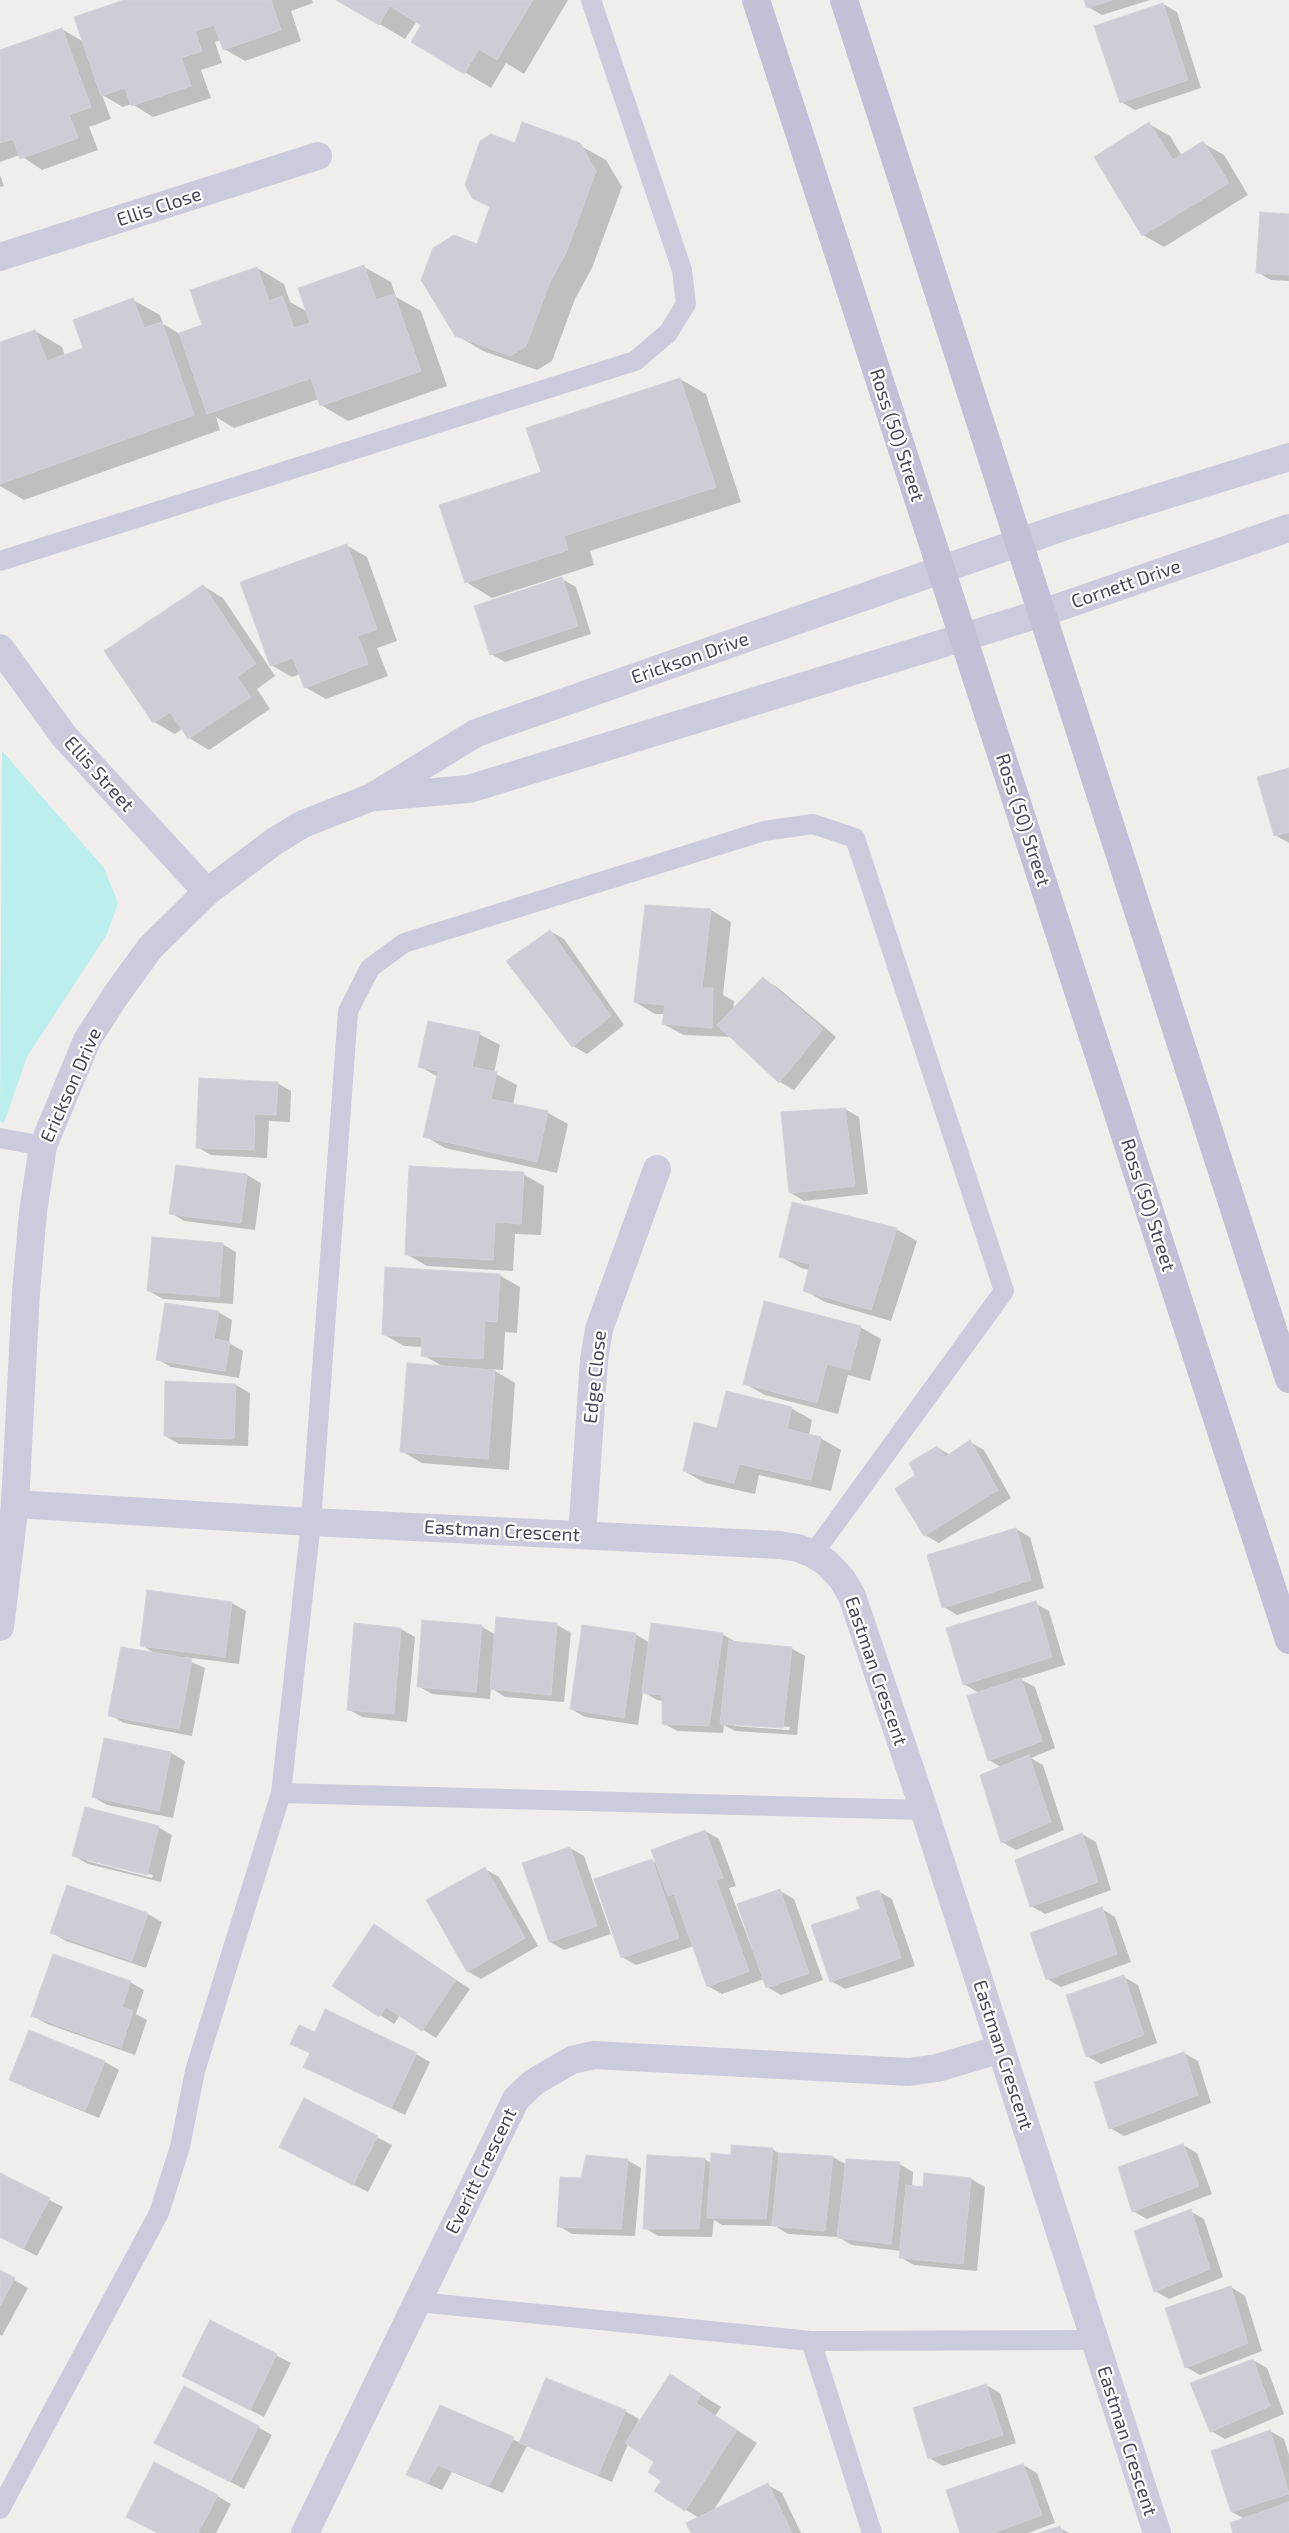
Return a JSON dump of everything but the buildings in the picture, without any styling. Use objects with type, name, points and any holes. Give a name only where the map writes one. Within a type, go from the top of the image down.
[{"type":"main road","name":"Ross (50) Street","points":[[756,0],[1289,1640]]},
{"type":"main road","points":[[844,0],[1289,1379]]},
{"type":"street","name":"Ellis Close","points":[[0,257],[318,156]]},
{"type":"street","points":[[1019,542],[1289,457]]},
{"type":"street","name":"Cornett Drive","points":[[962,637],[1042,614],[1289,528]]},
{"type":"street","name":"Erickson Drive","points":[[0,1627],[15,1504],[26,1292],[33,1212],[43,1146],[87,1040],[150,948],[207,892],[275,841],[303,824],[372,797],[476,733],[1019,542]]},
{"type":"street","name":"Erickson Drive","points":[[372,797],[469,789],[962,637]]},
{"type":"street","name":"Ellis Street","points":[[0,648],[64,736],[207,892]]},
{"type":"street","name":"Edge Close","points":[[582,1535],[594,1360],[599,1329],[657,1169]]},
{"type":"street","name":"Eastman Crescent","points":[[15,1504],[311,1522],[780,1545],[798,1548],[813,1554],[827,1563],[842,1579],[852,1596],[924,1810],[1157,2533]]},
{"type":"street","name":"Everitt Crescent","points":[[306,2533],[516,2099],[534,2082],[572,2060],[594,2055],[909,2072],[937,2068],[1001,2049]]},
{"type":"lane","points":[[0,561],[635,361],[668,333],[686,304],[682,270],[591,0]]},
{"type":"lane","points":[[0,2509],[159,2213],[180,2147],[196,2071],[281,1793],[311,1522],[348,1010],[370,968],[404,943],[764,831],[813,824],[855,838],[1004,1291],[813,1554]]},
{"type":"lane","points":[[0,1138],[43,1146]]},
{"type":"lane","points":[[281,1793],[924,1810]]},
{"type":"lane","points":[[418,2302],[811,2341],[1095,2340]]},
{"type":"lane","points":[[811,2341],[872,2533]]},
{"type":"shaded area","points":[[2,751],[104,868],[118,903],[107,934],[27,1057],[4,1123],[0,1122]]}]
